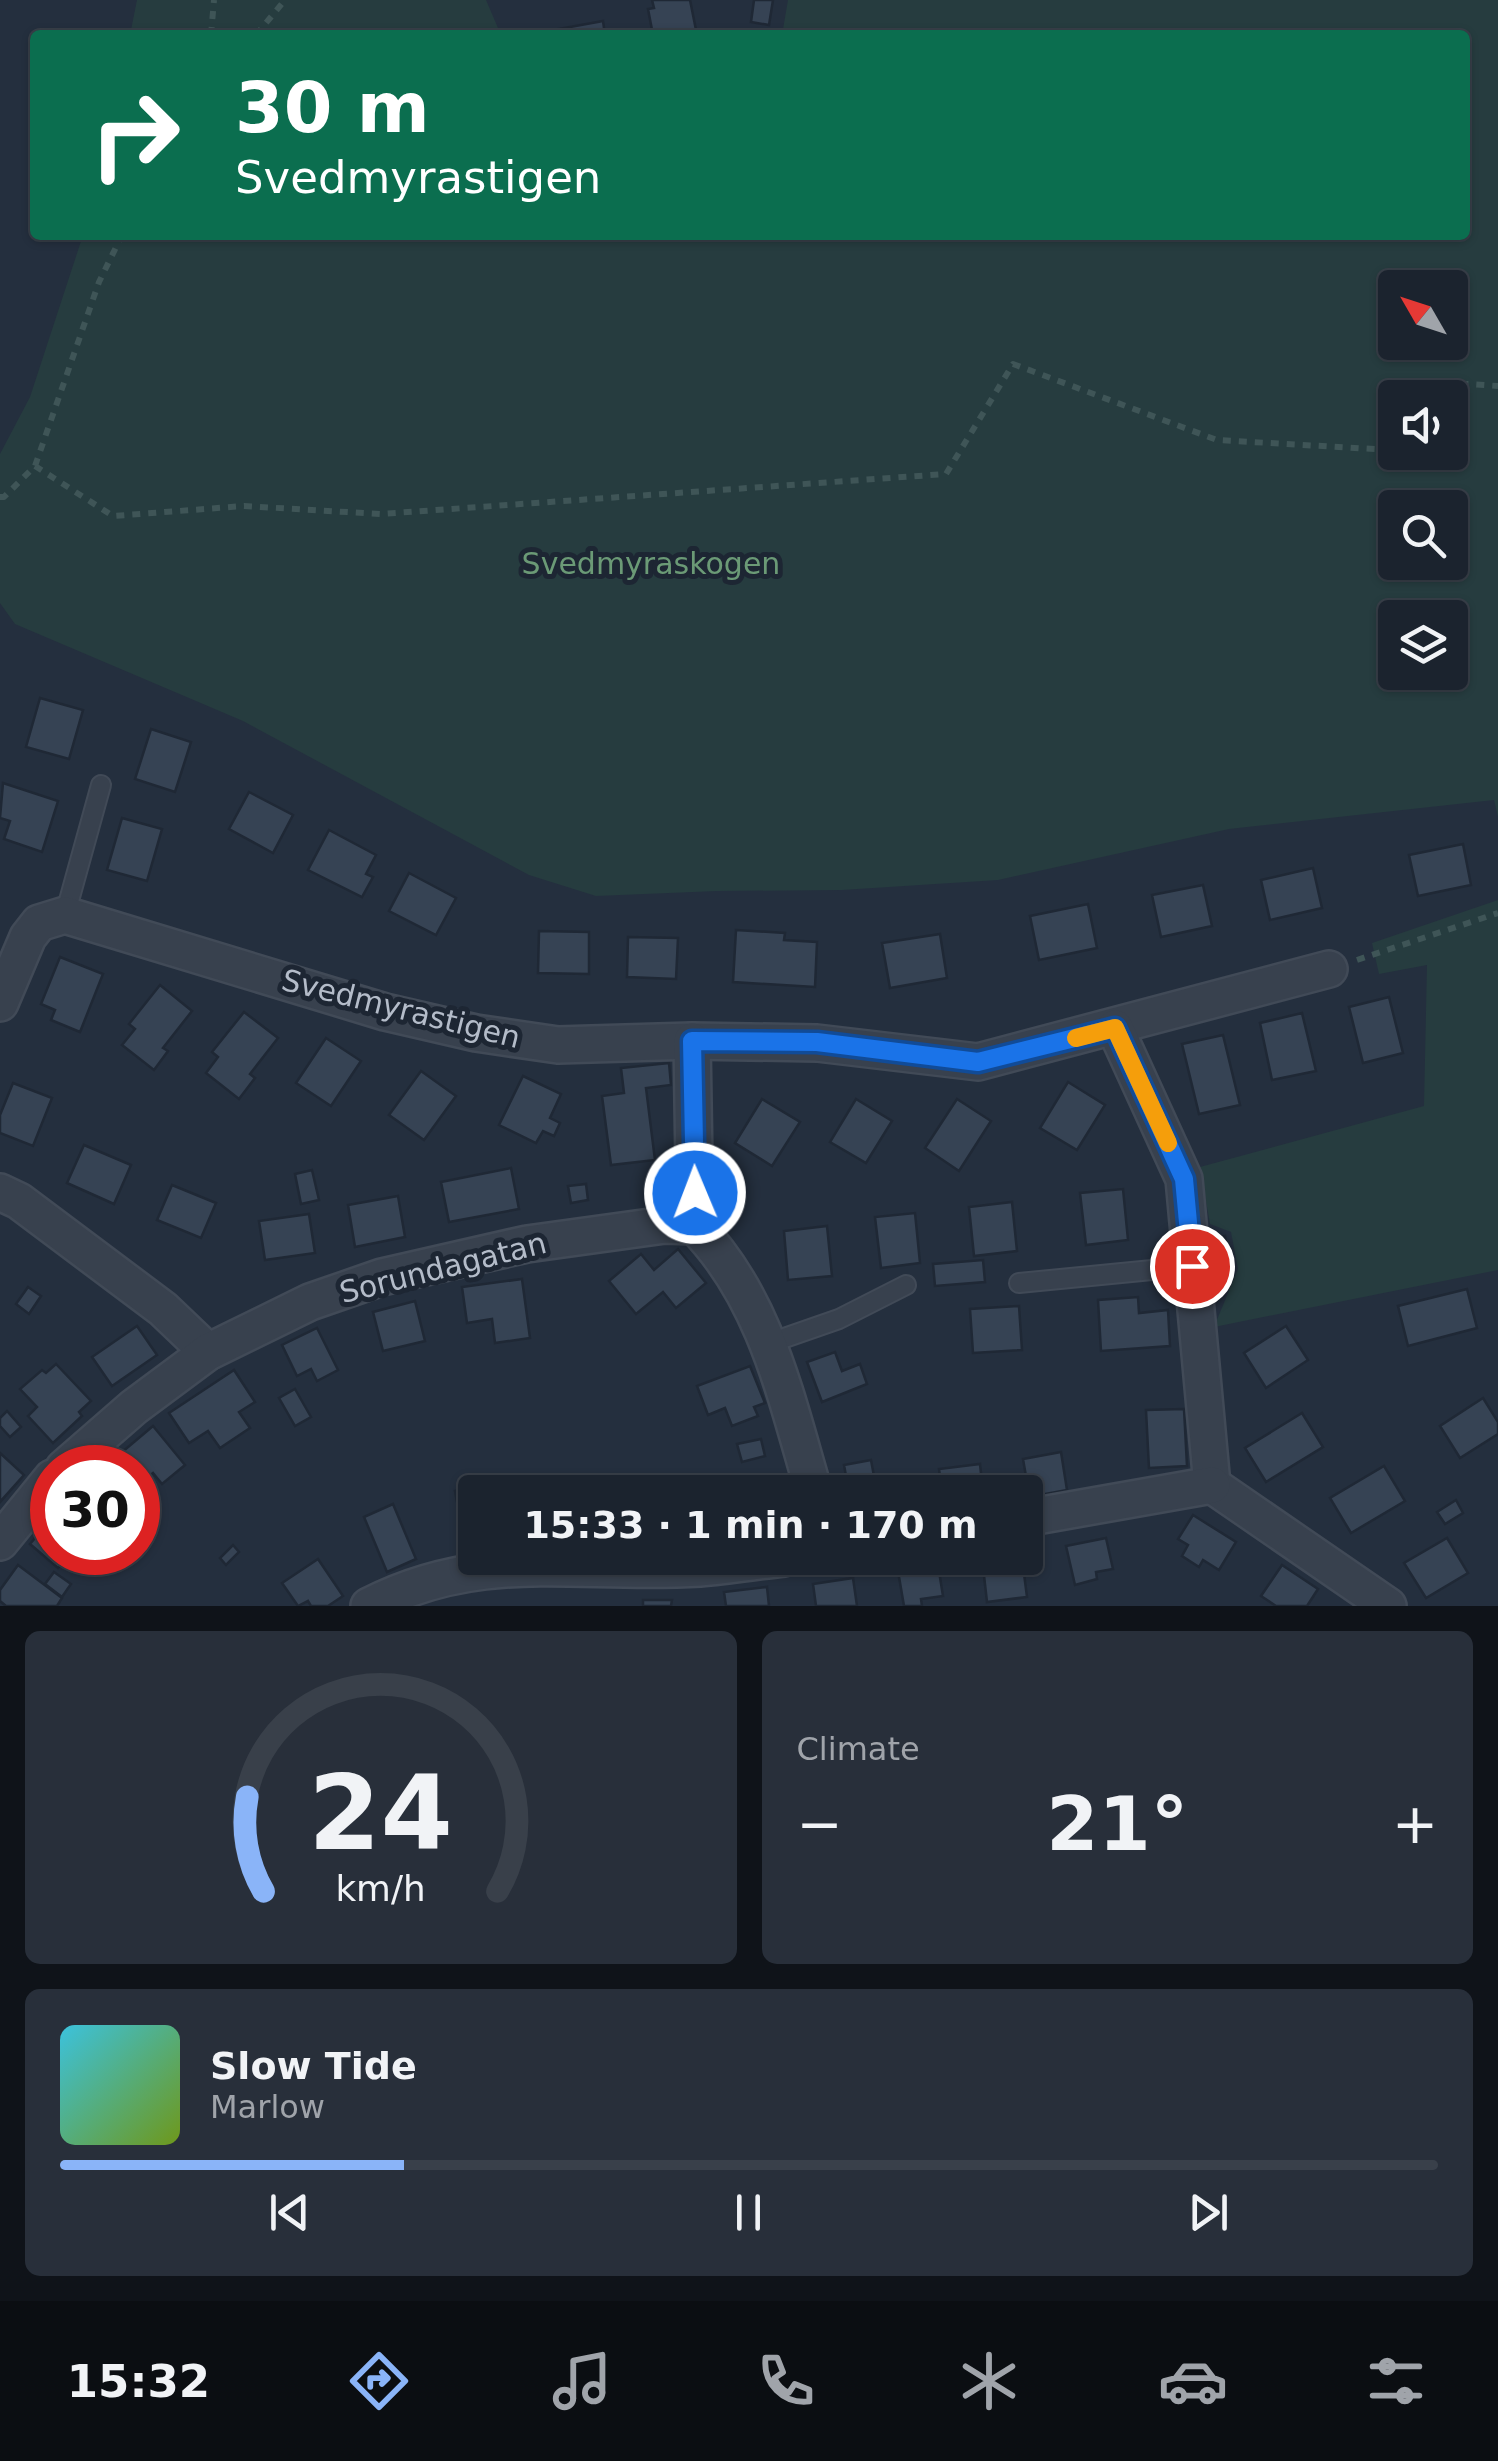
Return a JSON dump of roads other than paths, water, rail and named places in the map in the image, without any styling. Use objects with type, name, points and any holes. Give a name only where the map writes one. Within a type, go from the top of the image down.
[{"type":"street","points":[[0,1002],[28,937],[39,923],[65,914]]},
{"type":"street","name":"Svedmyrastigen","points":[[65,914],[385,1012],[476,1033],[558,1045],[817,1042],[978,1062],[1329,969]]},
{"type":"street","points":[[1115,1028],[1184,1179],[1212,1485]]},
{"type":"street","points":[[692,1041],[694,1226],[717,1249],[770,1343],[809,1475]]},
{"type":"street","points":[[0,1192],[20,1201],[163,1309],[208,1352]]},
{"type":"street","name":"Sorundagatan","points":[[90,1445],[208,1352],[310,1302],[382,1277],[527,1244],[666,1225],[694,1226]]},
{"type":"street","points":[[1043,1515],[1212,1485],[1388,1606]]},
{"type":"street","points":[[0,1542],[30,1505]]},
{"type":"street","points":[[370,1606],[404,1588],[458,1574]]},
{"type":"lane","points":[[65,914],[100,784]]},
{"type":"lane","points":[[1019,1282],[1192,1266]]},
{"type":"lane","points":[[770,1343],[840,1319],[906,1285]]},
{"type":"park label","name":"Svedmyraskogen","points":[[651,564]]}]
